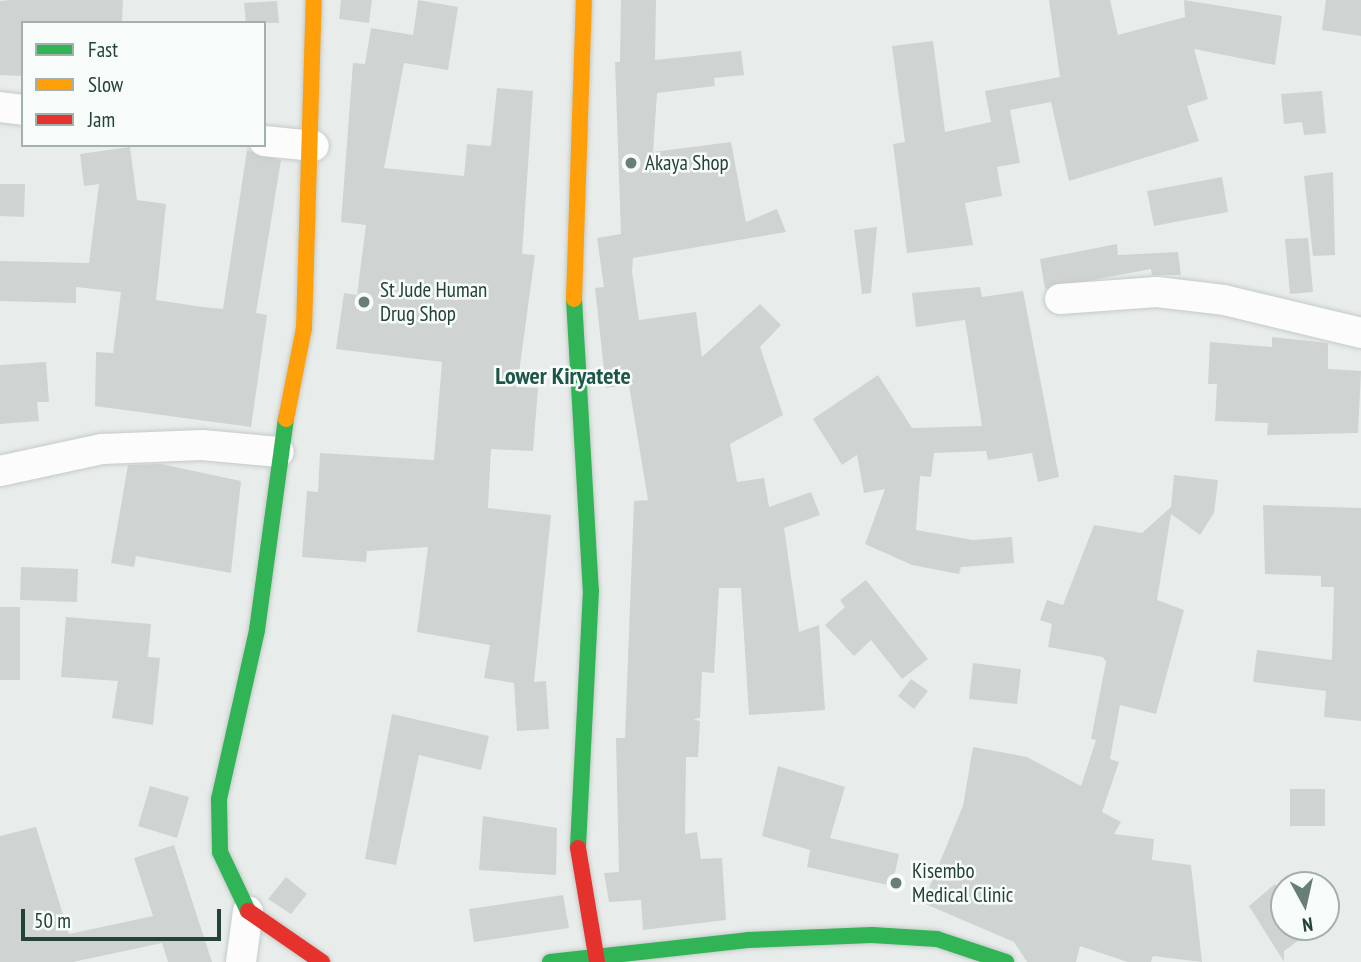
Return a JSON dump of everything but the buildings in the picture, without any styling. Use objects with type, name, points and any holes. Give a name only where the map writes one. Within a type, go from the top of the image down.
[{"type":"street","points":[[314,0],[314,145],[304,328],[279,452],[257,630],[219,799],[220,852],[233,890],[248,911],[322,962]]},
{"type":"street","points":[[584,0],[572,249],[590,590],[578,850],[596,958]]},
{"type":"street","points":[[0,107],[21,110]]},
{"type":"street","points":[[266,141],[314,145]]},
{"type":"street","points":[[1060,299],[1157,292],[1224,300],[1361,333]]},
{"type":"street","points":[[0,471],[102,449],[202,445],[279,452]]},
{"type":"street","points":[[241,962],[248,911]]},
{"type":"street","points":[[550,962],[872,935],[937,939],[1006,962]]},
{"type":"traffic: fast","points":[[574,299],[591,590],[578,848]]},
{"type":"traffic: fast","points":[[248,911],[220,852],[219,799],[257,630],[286,419]]},
{"type":"traffic: fast","points":[[550,962],[748,940],[872,935],[937,939],[1006,962]]},
{"type":"traffic: slow","points":[[286,419],[304,328],[314,0]]},
{"type":"traffic: slow","points":[[574,299],[584,0]]},
{"type":"traffic: jam","points":[[578,848],[597,962]]},
{"type":"traffic: jam","points":[[248,911],[322,962]]},
{"type":"place","name":"Akaya Shop","points":[[631,163]]},
{"type":"place","name":"St Jude Human Drug Shop","points":[[364,302]]},
{"type":"place","name":"Kisembo Medical Clinic","points":[[896,883]]},
{"type":"district","name":"Lower Kiryatete","points":[[563,376]]}]
